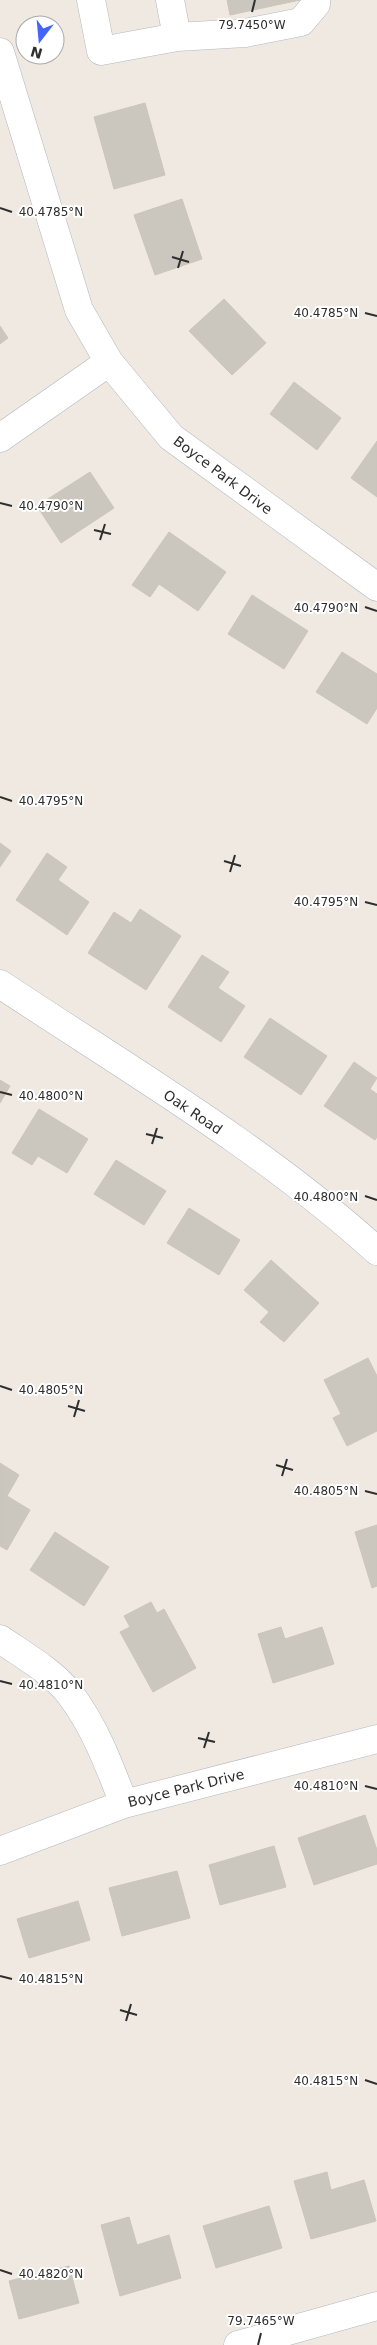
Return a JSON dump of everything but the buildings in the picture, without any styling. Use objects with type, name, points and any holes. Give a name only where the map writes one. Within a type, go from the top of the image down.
[{"type":"street","points":[[91,0],[101,51],[178,37],[245,32],[301,22],[316,4],[316,0]]},
{"type":"street","points":[[170,0],[178,37]]},
{"type":"street","name":"Boyce Park Drive","points":[[0,52],[79,310],[109,362],[171,437],[377,588]]},
{"type":"street","points":[[0,438],[109,362]]},
{"type":"street","name":"Oak Road","points":[[0,984],[228,1135],[331,1210],[377,1251]]},
{"type":"street","points":[[0,1639],[43,1670],[69,1692],[97,1737],[124,1804]]},
{"type":"street","name":"Boyce Park Drive","points":[[0,1851],[124,1804],[377,1739]]},
{"type":"street","points":[[238,2345],[377,2306]]}]
